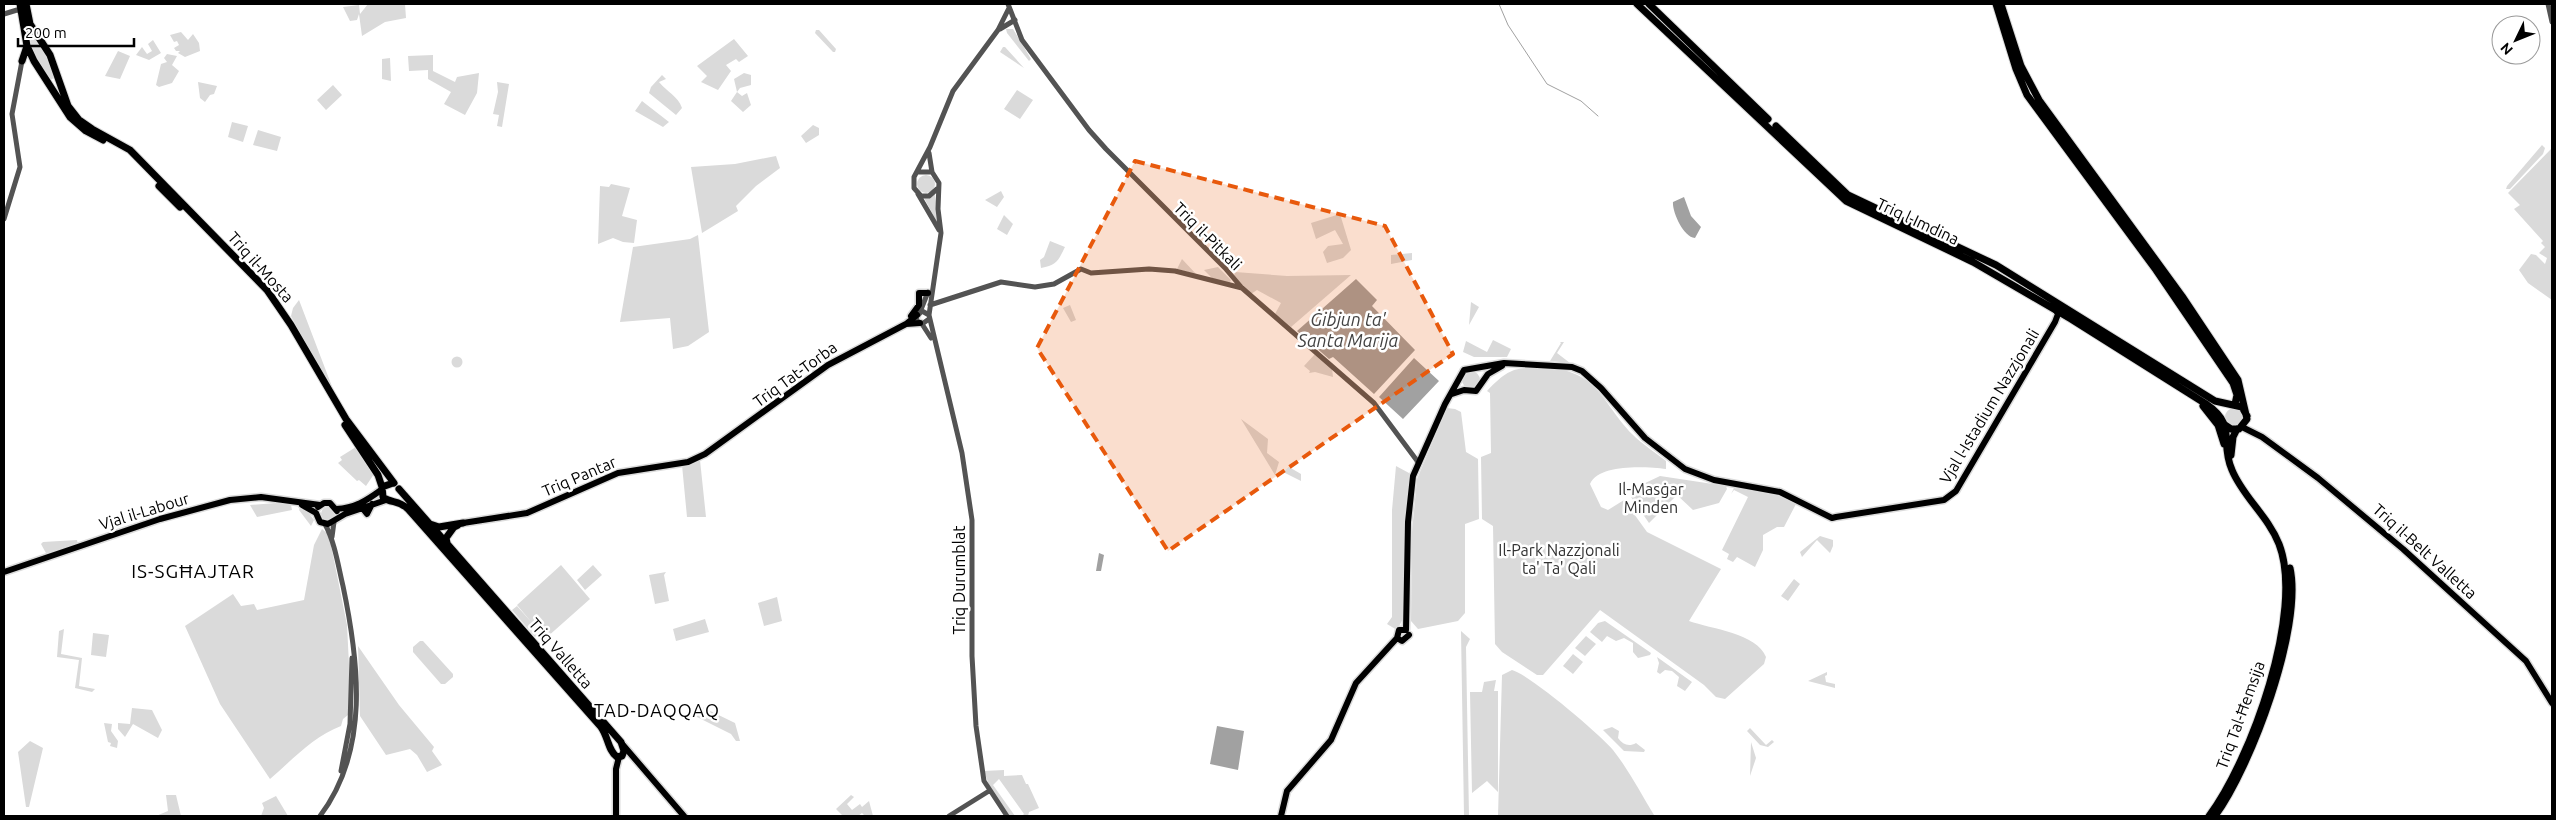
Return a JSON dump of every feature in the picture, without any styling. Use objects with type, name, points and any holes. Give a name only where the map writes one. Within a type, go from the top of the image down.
[{"type":"highway","name":"Triq l-Imdina","points":[[1637,4],[1846,201],[1973,262],[2055,309],[2206,404],[2224,421],[2239,428]]},
{"type":"highway","name":"Triq l-Imdina","points":[[1649,4],[1848,195],[1996,265],[2215,401],[2244,409],[2247,417]]},
{"type":"highway","points":[[1996,4],[2016,70],[2027,95],[2156,270],[2233,383],[2237,395],[2233,405],[2225,409],[2224,421]]},
{"type":"highway","points":[[2001,4],[2021,66],[2039,100],[2182,296],[2241,386],[2247,417],[2239,428]]},
{"type":"highway","points":[[21,7],[36,36],[50,55],[67,108]]},
{"type":"highway","points":[[21,7],[27,44],[34,61],[49,85],[67,108]]},
{"type":"highway","points":[[22,61],[28,37],[34,34],[36,36]]},
{"type":"highway","points":[[22,61],[26,59],[34,61]]},
{"type":"highway","points":[[49,85],[55,84],[58,78]]},
{"type":"highway","name":"Triq il-Mosta","points":[[67,108],[92,129],[130,150],[267,290],[291,325],[346,419],[393,482]]},
{"type":"highway","name":"Triq il-Mosta","points":[[67,108],[86,131],[127,153],[265,294],[282,316],[330,401],[378,475],[382,488]]},
{"type":"highway","points":[[2172,384],[2202,404],[2214,418],[2221,432],[2228,462]]},
{"type":"highway","name":"Triq Tal-Ħemsija","points":[[2209,816],[2227,787],[2258,715],[2274,663],[2286,604],[2287,574],[2279,544],[2271,527],[2228,462],[2224,421]]},
{"type":"highway","name":"Triq Tal-Ħemsija","points":[[2215,816],[2233,789],[2270,699],[2281,661],[2292,596],[2292,579],[2284,545],[2277,530],[2235,467],[2231,455],[2233,437],[2239,428]]},
{"type":"highway","points":[[393,482],[399,489],[398,496],[390,500],[381,495],[382,488],[393,482]]},
{"type":"highway","name":"Triq Valletta","points":[[399,489],[623,745]]},
{"type":"highway","name":"Triq Valletta","points":[[390,500],[402,502],[587,710],[605,731],[612,752],[620,756]]},
{"type":"highway","points":[[430,524],[439,526],[463,523]]},
{"type":"highway","points":[[448,546],[446,538],[448,533],[454,527],[463,523]]},
{"type":"highway","points":[[620,756],[624,751],[623,745]]},
{"type":"main road","points":[[904,324],[917,309],[919,294],[928,293]]},
{"type":"main road","points":[[2055,309],[2058,314],[2055,322]]},
{"type":"main road","name":"Triq Tat-Torba","points":[[705,454],[828,365],[904,324],[918,313]]},
{"type":"main road","points":[[2055,322],[2066,316]]},
{"type":"main road","name":"Vjal l-Istadium Nazzjonali","points":[[1472,368],[1504,363],[1572,367],[1582,371],[1601,388],[1645,438],[1685,469],[1714,480],[1780,492],[1832,518],[1937,501],[1952,495],[1964,480],[2055,322]]},
{"type":"main road","name":"Triq Tat-Torba","points":[[904,324],[921,324]]},
{"type":"main road","points":[[1449,396],[1464,390],[1476,391],[1493,370],[1514,364]]},
{"type":"main road","points":[[1281,816],[1287,791],[1331,740],[1351,690],[1397,638],[1399,630],[1406,630],[1408,622],[1408,522],[1412,483],[1418,462],[1422,459],[1449,396],[1457,386],[1464,370],[1472,368],[1480,372],[1482,384]]},
{"type":"main road","points":[[1459,378],[1460,386],[1464,390]]},
{"type":"main road","name":"Triq il-Belt Valletta","points":[[2247,417],[2262,437]]},
{"type":"main road","name":"Triq il-Belt Valletta","points":[[2239,428],[2262,437],[2339,494],[2403,549],[2526,662],[2540,681],[2552,703]]},
{"type":"main road","name":"Triq Pantar","points":[[463,523],[527,513],[618,473],[688,462],[705,454]]},
{"type":"main road","points":[[382,488],[363,503],[351,508],[320,504],[316,513],[318,520],[324,524],[372,504],[390,500]]},
{"type":"main road","name":"Vjal il-Labour","points":[[4,572],[160,518],[230,500],[261,497],[320,504]]},
{"type":"main road","points":[[297,502],[316,513]]},
{"type":"main road","points":[[335,507],[335,520]]},
{"type":"main road","points":[[1397,638],[1402,641],[1409,635]]},
{"type":"main road","points":[[623,745],[684,816]]},
{"type":"main road","points":[[616,816],[616,769],[620,756],[638,764]]},
{"type":"street","points":[[2548,4],[2552,22]]},
{"type":"street","points":[[941,234],[913,184],[953,91],[1005,21],[1008,6]]},
{"type":"street","name":"Triq il-Pitkali","points":[[1008,6],[1022,40],[1089,130],[1242,288],[1374,403],[1418,462]]},
{"type":"street","points":[[4,14],[21,7]]},
{"type":"street","points":[[1005,21],[1014,18]]},
{"type":"street","points":[[1005,21],[1018,28]]},
{"type":"street","points":[[4,219],[20,167],[12,114],[22,61]]},
{"type":"street","points":[[918,313],[932,285],[941,234],[938,179],[932,172],[929,161],[930,148]]},
{"type":"street","points":[[918,172],[932,172]]},
{"type":"street","points":[[917,194],[929,196],[938,189]]},
{"type":"street","points":[[930,305],[1001,282],[1035,287],[1054,284],[1081,269],[1091,273],[1149,269],[1175,272],[1242,288]]},
{"type":"street","name":"Triq Durumblat","points":[[932,285],[929,317],[933,340],[962,453],[972,520],[972,656],[974,707],[981,770],[989,791],[1007,816]]},
{"type":"street","points":[[918,313],[924,311],[929,317],[921,324]]},
{"type":"street","name":"Triq Durumblat","points":[[918,313],[916,319],[933,340]]},
{"type":"street","points":[[332,540],[335,520]]},
{"type":"street","points":[[320,816],[338,786],[350,724],[352,638],[332,540],[324,524]]},
{"type":"street","points":[[949,816],[989,791]]},
{"type":"highlighted area","points":[[1135,161],[1385,226],[1453,354],[1168,551],[1037,348]]},
{"type":"green space","points":[[368,4],[405,4],[406,18],[385,22],[362,36],[359,14],[357,20],[350,21],[343,7],[359,5],[360,14]]},
{"type":"green space","points":[[1006,29],[1013,29],[1031,59],[1029,61],[1007,33]]},
{"type":"green space","points":[[816,30],[819,30],[836,49],[835,52],[815,33]]},
{"type":"green space","points":[[181,32],[188,40],[193,34],[199,43],[200,51],[185,57],[178,53],[180,51],[176,51],[174,48],[179,45],[177,41],[174,42],[170,35]]},
{"type":"green space","points":[[36,39],[46,53],[54,78],[50,80],[39,65],[29,44],[31,40]]},
{"type":"green space","points":[[734,39],[748,56],[739,62],[736,59],[726,65],[731,71],[718,90],[701,82],[707,76],[697,66]]},
{"type":"green space","points":[[153,40],[161,53],[149,60],[136,55],[142,47],[147,54],[152,51],[148,44]]},
{"type":"green space","points":[[1005,47],[1024,68],[1000,52]]},
{"type":"green space","points":[[118,51],[130,56],[120,79],[105,76]]},
{"type":"green space","points":[[167,54],[177,56],[172,65],[179,71],[172,83],[159,87],[156,85],[161,64],[167,62],[164,58]]},
{"type":"green space","points":[[433,55],[433,71],[455,82],[457,77],[479,73],[477,93],[465,115],[444,104],[451,92],[428,79],[428,70],[409,71],[408,56]]},
{"type":"green space","points":[[390,58],[391,81],[382,79],[382,59]]},
{"type":"green space","points":[[744,73],[751,75],[751,85],[740,88],[737,92],[734,79]]},
{"type":"green space","points":[[662,75],[666,79],[659,82],[675,97],[682,108],[676,115],[649,93],[651,87]]},
{"type":"green space","points":[[198,82],[217,86],[214,94],[210,95],[205,102],[200,98]]},
{"type":"green space","points":[[497,82],[509,84],[502,127],[497,126],[499,115],[493,114],[498,92]]},
{"type":"green space","points":[[333,85],[342,95],[326,110],[317,100]]},
{"type":"green space","points":[[1017,90],[1033,100],[1020,119],[1004,109]]},
{"type":"green space","points":[[737,92],[742,96],[747,93],[751,105],[743,112],[731,101]]},
{"type":"green space","points":[[642,101],[669,122],[663,127],[635,111]]},
{"type":"green space","points":[[232,122],[248,126],[243,142],[228,137]]},
{"type":"green space","points":[[813,125],[819,128],[819,135],[806,143],[801,136]]},
{"type":"green space","points":[[258,130],[281,137],[277,151],[253,145]]},
{"type":"green space","points":[[2542,145],[2545,148],[2543,154],[2510,189],[2506,189],[2507,186]]},
{"type":"green space","points":[[2552,148],[2552,300],[2528,283],[2519,270],[2531,254],[2536,255],[2545,264],[2547,258],[2539,253],[2545,247],[2541,243],[2543,241],[2514,209],[2520,205],[2508,193]]},
{"type":"green space","points":[[776,156],[780,168],[756,186],[736,206],[738,211],[702,233],[691,167],[735,164]]},
{"type":"green space","points":[[926,175],[932,178],[935,184],[932,190],[926,193],[920,190],[917,184],[920,178]]},
{"type":"green space","points":[[611,184],[630,188],[622,216],[637,220],[634,243],[623,242],[613,238],[598,244],[600,186],[609,187]]},
{"type":"green space","points":[[1001,191],[1004,197],[997,207],[985,200]]},
{"type":"green space","points":[[935,194],[939,226],[923,196]]},
{"type":"green space","points":[[1340,214],[1351,250],[1343,258],[1327,263],[1323,252],[1328,246],[1343,244],[1335,230],[1316,239],[1311,223]]},
{"type":"green space","points":[[1004,215],[1013,224],[1007,235],[997,229]]},
{"type":"green space","points":[[698,235],[709,332],[688,346],[673,349],[670,318],[620,322],[633,247],[690,239]]},
{"type":"green space","points":[[1050,241],[1065,247],[1056,262],[1041,268],[1040,260],[1044,257]]},
{"type":"green space","points":[[1412,253],[1412,260],[1391,264],[1391,255]]},
{"type":"green space","points":[[1182,259],[1196,274],[1177,269]]},
{"type":"green space","points":[[1218,267],[1231,280],[1229,284],[1212,278],[1204,270]]},
{"type":"green space","points":[[1235,272],[1287,276],[1351,275],[1291,327],[1275,314],[1281,303],[1257,290],[1251,294],[1234,276]]},
{"type":"green space","points":[[299,300],[336,397],[352,422],[333,397],[291,316],[293,308]]},
{"type":"green space","points":[[1471,302],[1479,307],[1469,325]]},
{"type":"green space","points":[[1070,305],[1076,320],[1071,322],[1063,308]]},
{"type":"green space","points":[[1493,340],[1511,349],[1507,357],[1474,357],[1463,352],[1466,341],[1487,352]]},
{"type":"green space","points":[[1560,342],[1564,342],[1557,353],[1570,363],[1550,361]]},
{"type":"green space","points":[[1315,354],[1332,368],[1333,377],[1315,372],[1309,373],[1310,371],[1304,366]]},
{"type":"green space","points":[[457,356],[463,362],[457,368],[451,362]]},
{"type":"green space","name":"Il-Park Nazzjonali ta' Ta' Qali","points":[[1522,368],[1551,368],[1580,376],[1590,383],[1632,434],[1666,461],[1666,469],[1636,467],[1613,469],[1595,477],[1590,484],[1601,507],[1608,510],[1624,500],[1647,532],[1721,569],[1689,621],[1743,637],[1753,642],[1766,657],[1764,664],[1725,699],[1716,697],[1704,685],[1600,610],[1543,675],[1537,675],[1502,652],[1495,644],[1493,526],[1482,519],[1481,457],[1491,453],[1490,393],[1487,391],[1509,372]]},
{"type":"green space","points":[[1467,371],[1475,371],[1480,376],[1478,387],[1467,389],[1462,384],[1462,376]]},
{"type":"green space","name":"Il-Park Nazzjonali ta' Ta' Qali","points":[[1447,408],[1461,412],[1466,452],[1478,459],[1479,519],[1465,524],[1465,613],[1458,621],[1418,629],[1411,621],[1412,532],[1417,479]]},
{"type":"green space","points":[[2234,408],[2241,410],[2243,417],[2241,424],[2234,426],[2227,424],[2225,417],[2227,410]]},
{"type":"green space","points":[[1241,419],[1268,439],[1267,453],[1279,462],[1275,475]]},
{"type":"green space","points":[[356,447],[374,474],[366,486],[359,480],[357,481],[338,463],[342,460],[340,457]]},
{"type":"green space","points":[[700,460],[706,517],[687,517],[682,465]]},
{"type":"green space","points":[[1396,466],[1409,473],[1405,615],[1397,630],[1387,624],[1392,617],[1392,510]]},
{"type":"green space","points":[[1289,467],[1301,474],[1301,481],[1283,472]]},
{"type":"green space","name":"Il-Masġar Minden","points":[[1660,476],[1726,486],[1727,489],[1719,503],[1693,510],[1677,495],[1649,523],[1631,497],[1639,486]]},
{"type":"green space","points":[[1734,488],[1775,494],[1796,504],[1784,527],[1777,527],[1763,535],[1763,550],[1755,567],[1737,557],[1733,562],[1727,559],[1729,554],[1722,550],[1748,497],[1734,490],[1731,494]]},
{"type":"green space","points":[[276,503],[291,505],[292,510],[257,517],[250,505]]},
{"type":"green space","points":[[328,507],[333,509],[335,514],[333,519],[328,521],[323,519],[321,514],[323,509]]},
{"type":"green space","points":[[300,508],[308,512],[314,520],[311,526],[299,510]]},
{"type":"green space","points":[[322,529],[329,535],[347,625],[350,685],[348,715],[343,719],[341,726],[312,742],[270,779],[220,704],[185,626],[233,594],[241,606],[254,604],[257,610],[304,600],[314,545]]},
{"type":"green space","points":[[1820,536],[1833,540],[1830,553],[1817,540],[1802,557],[1800,552]]},
{"type":"green space","points":[[77,540],[78,545],[47,555],[41,544],[43,542]]},
{"type":"green space","points":[[561,565],[590,599],[546,638],[541,632],[535,637],[512,610],[517,606],[533,624],[517,605]]},
{"type":"green space","points":[[593,565],[602,575],[585,590],[577,580]]},
{"type":"green space","points":[[666,572],[664,575],[669,601],[655,604],[649,575]]},
{"type":"green space","points":[[1794,579],[1800,584],[1788,601],[1781,596]]},
{"type":"green space","points":[[777,597],[782,621],[764,626],[758,603]]},
{"type":"green space","points":[[705,619],[709,632],[676,641],[673,629]]},
{"type":"green space","points":[[1605,621],[1651,653],[1650,655],[1638,658],[1633,652],[1633,643],[1624,638],[1616,641],[1607,636],[1602,642],[1590,632],[1598,623]]},
{"type":"green space","points":[[64,629],[61,654],[82,658],[79,686],[95,689],[92,692],[75,688],[79,660],[57,657],[59,631]]},
{"type":"green space","points":[[1461,631],[1470,639],[1466,647],[1469,816],[1464,816]]},
{"type":"green space","points":[[93,633],[109,635],[106,657],[91,655]]},
{"type":"green space","points":[[1586,636],[1596,644],[1585,656],[1575,648]]},
{"type":"green space","points":[[420,641],[423,641],[453,674],[453,677],[445,684],[441,684],[413,652],[413,647]]},
{"type":"green space","points":[[358,646],[399,705],[434,747],[432,751],[442,765],[427,772],[417,755],[410,749],[386,755],[360,716]]},
{"type":"green space","points":[[1573,654],[1583,662],[1573,674],[1563,666]]},
{"type":"green space","points":[[1657,657],[1692,682],[1685,691],[1677,686],[1679,677],[1672,671],[1665,670],[1660,674],[1657,672],[1659,663]]},
{"type":"green space","points":[[1512,670],[1548,693],[1606,742],[1624,766],[1654,815],[1498,816],[1502,675]]},
{"type":"green space","points":[[1827,672],[1825,676],[1826,682],[1835,684],[1835,688],[1808,681]]},
{"type":"green space","points":[[1496,680],[1494,691],[1498,691],[1498,792],[1487,781],[1472,793],[1470,692],[1482,692],[1484,682]]},
{"type":"green space","points":[[700,706],[735,723],[740,741],[736,741],[731,734],[695,716]]},
{"type":"green space","points":[[132,708],[152,710],[162,730],[158,738],[133,724],[125,737],[118,729],[118,723],[130,724]]},
{"type":"green space","points":[[104,723],[112,724],[111,731],[118,741],[117,748],[110,746],[111,743],[108,742]]},
{"type":"green space","points":[[1612,727],[1619,731],[1618,738],[1622,742],[1626,745],[1636,743],[1645,750],[1644,752],[1624,751],[1603,730]]},
{"type":"green space","points":[[1750,728],[1766,745],[1772,740],[1774,742],[1768,747],[1760,745],[1747,731]]},
{"type":"green space","points":[[30,741],[43,748],[29,807],[26,807],[18,752]]},
{"type":"green space","points":[[1751,742],[1756,758],[1750,776]]},
{"type":"green space","points":[[1004,770],[1004,776],[1022,775],[1026,784],[1028,784],[1039,808],[1029,812],[1028,816],[1022,816],[1024,814],[999,779],[993,785],[1015,816],[1010,816],[990,788],[984,771]]},
{"type":"green space","points":[[166,795],[176,795],[181,816],[156,816],[168,811]]},
{"type":"green space","points":[[851,795],[854,797],[847,804],[852,810],[860,804],[862,807],[869,801],[873,816],[865,816],[862,813],[858,816],[843,816],[836,809]]},
{"type":"green space","points":[[276,796],[288,816],[261,816],[264,808],[262,803]]},
{"type":"water","points":[[1684,197],[1691,216],[1701,227],[1695,238],[1686,233],[1674,211],[1673,202]]},
{"type":"water","name":"Ġibjun ta' Santa Marija","points":[[1356,279],[1377,300],[1372,306],[1415,350],[1374,394],[1333,357],[1329,359],[1297,331]]},
{"type":"water","points":[[1414,358],[1439,381],[1403,419],[1379,397]]},
{"type":"water","points":[[1099,553],[1104,555],[1101,571],[1096,571]]},
{"type":"water","points":[[1217,726],[1244,731],[1238,770],[1210,764]]},
{"type":"waterway","points":[[1499,4],[1508,25],[1547,84],[1581,101],[1598,116]]},
{"type":"district","name":"IS-SGĦAJTAR","points":[[193,571]]},
{"type":"district","name":"TAD-DAQQAQ","points":[[657,710]]}]
